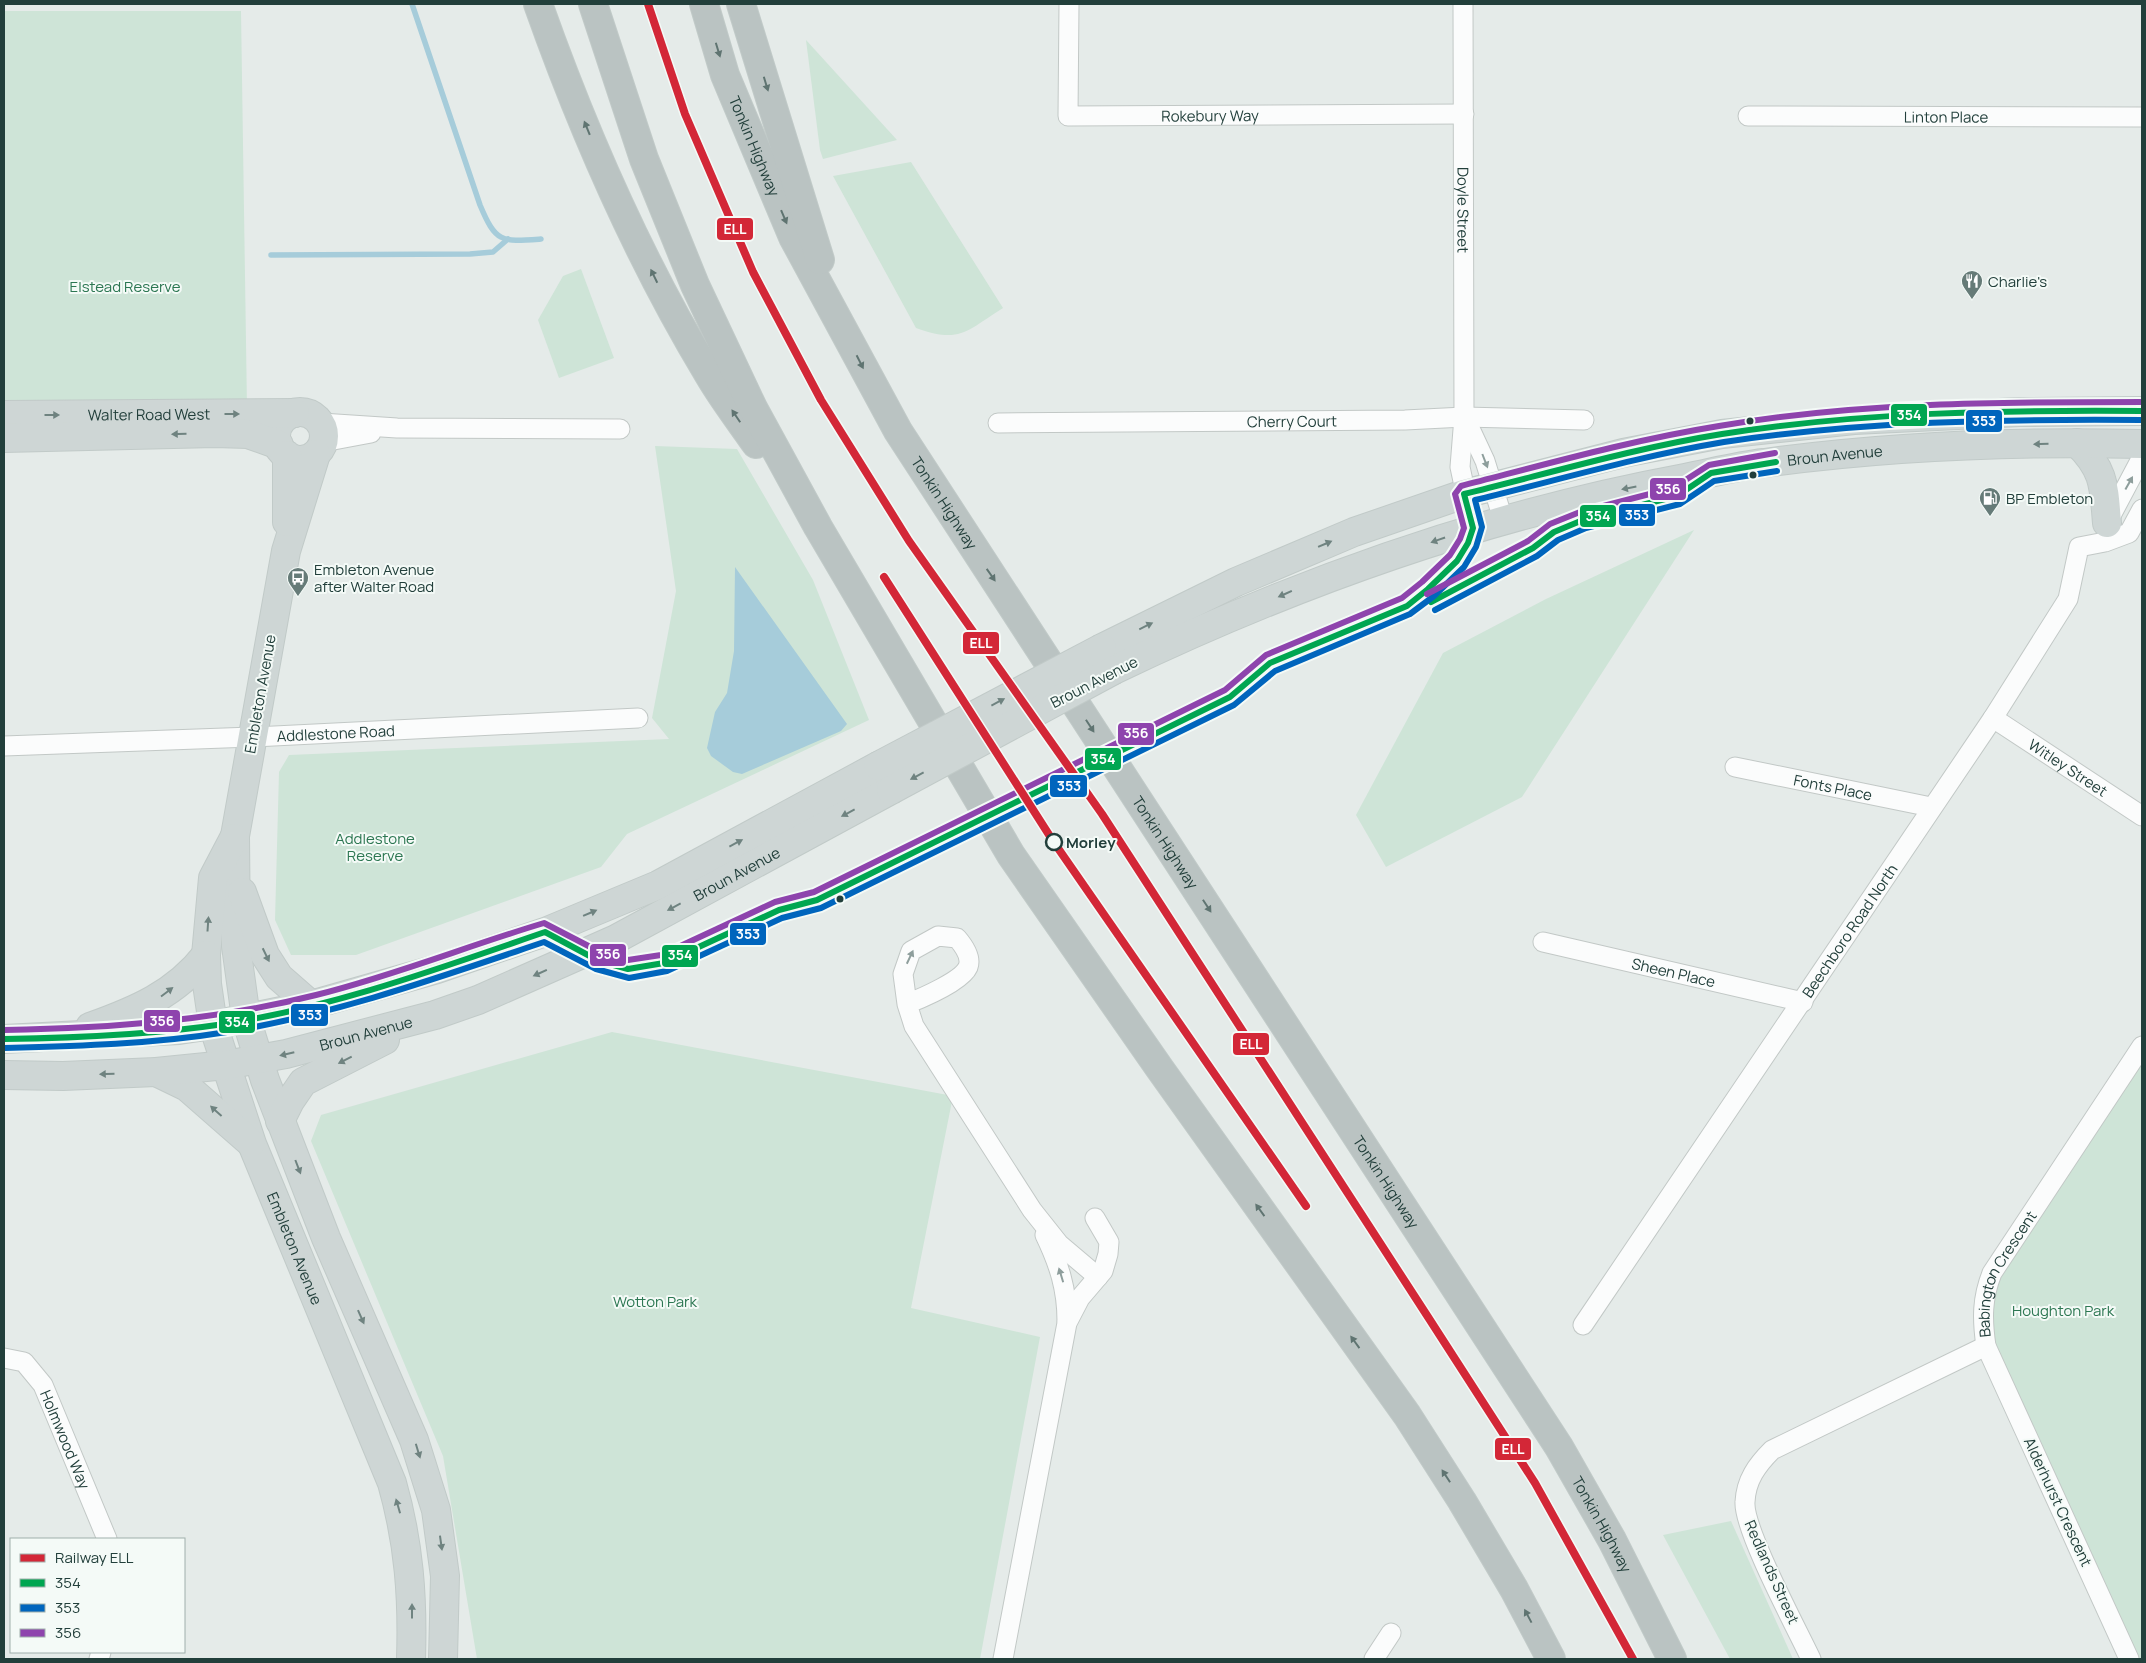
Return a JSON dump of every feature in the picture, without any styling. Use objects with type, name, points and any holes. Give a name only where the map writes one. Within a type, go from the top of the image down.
[{"type":"highway","points":[[538,4],[609,181],[660,288],[709,376],[853,586]]},
{"type":"highway","points":[[593,4],[644,158],[696,285],[771,442],[853,586],[1011,855],[1160,1069],[1407,1415],[1462,1501],[1514,1589],[1551,1659]]},
{"type":"highway","name":"Tonkin Highway","points":[[704,4],[726,75],[793,237],[898,431],[1559,1447],[1612,1540],[1672,1659]]},
{"type":"highway","points":[[741,4],[838,319]]},
{"type":"main road","name":"Broun Avenue","points":[[4,1075],[63,1076],[156,1072],[258,1060],[435,1015],[478,1000],[616,939],[891,790],[1236,582],[1354,532],[1464,494],[1623,453],[1722,434],[1782,426],[1935,415],[2142,411]]},
{"type":"main road","name":"Walter Road West","points":[[4,415],[295,413]]},
{"type":"main road","points":[[295,413],[312,415],[320,440],[301,460],[283,450],[278,429],[287,416],[295,413]]},
{"type":"main road","name":"Walter Road West","points":[[4,438],[248,434],[283,450]]},
{"type":"main road","name":"Embleton Avenue","points":[[320,440],[286,551],[235,836],[236,946],[246,1018],[258,1060],[326,1238],[414,1440],[436,1510],[445,1576],[443,1659]]},
{"type":"main road","name":"Broun Avenue","points":[[4,1039],[58,1038],[179,1030],[214,1025],[312,1005],[437,969],[545,932],[658,885],[878,766],[1108,659],[1300,587],[1503,519],[1623,489],[1762,463],[1922,446],[2077,443],[2142,444]]},
{"type":"main road","points":[[2077,443],[2098,466],[2102,482],[2106,533]]},
{"type":"main road","name":"Embleton Avenue","points":[[283,450],[286,551]]},
{"type":"main road","name":"Embleton Avenue","points":[[235,836],[213,878],[206,956],[207,984],[214,1025],[252,1144],[392,1483],[402,1518],[412,1590],[411,1649]]},
{"type":"main road","points":[[236,876],[265,955],[278,977],[312,1005]]},
{"type":"main road","points":[[58,1038],[122,1016],[156,1001],[193,973],[206,956]]},
{"type":"main road","points":[[280,1121],[290,1101],[303,1082],[435,1015]]},
{"type":"main road","points":[[156,1072],[187,1088],[252,1144]]},
{"type":"main road","points":[[366,1418],[400,1406]]},
{"type":"main road","points":[[411,1649],[415,1644],[424,1648],[432,1642],[432,1608],[445,1576]]},
{"type":"street","name":"Rokebury Way","points":[[1069,4],[1068,116],[1464,114]]},
{"type":"street","name":"Doyle Street","points":[[1463,4],[1464,417],[1460,467],[1472,528]]},
{"type":"street","name":"Linton Place","points":[[1748,116],[2142,117]]},
{"type":"street","name":"Doyle Street","points":[[1464,417],[1485,460],[1503,519]]},
{"type":"street","name":"Cherry Court","points":[[998,422],[1405,420],[1464,417],[1584,420]]},
{"type":"street","points":[[320,440],[397,428],[620,429]]},
{"type":"street","points":[[2106,533],[2142,457]]},
{"type":"street","name":"Beechboro Road North","points":[[1583,1325],[1803,1002],[1931,807],[1993,718],[2068,599],[2079,547],[2106,533],[2129,533],[2142,509]]},
{"type":"street","name":"Addlestone Road","points":[[4,746],[252,737],[638,718]]},
{"type":"street","name":"Witley Street","points":[[1993,718],[2142,816]]},
{"type":"street","name":"Fonts Place","points":[[1736,767],[1931,807]]},
{"type":"street","name":"Sheen Place","points":[[1543,942],[1803,1002]]},
{"type":"street","points":[[907,1004],[914,1026],[1032,1210],[1059,1244],[1098,1277]]},
{"type":"street","name":"Babington Crescent","points":[[1748,1482],[1758,1464],[1772,1450],[1986,1346],[1982,1319],[1985,1293],[1992,1273],[2142,1046]]},
{"type":"street","points":[[1003,1659],[1067,1323],[1067,1303],[1062,1275],[1032,1210]]},
{"type":"street","points":[[1067,1323],[1080,1298],[1103,1272],[1108,1254],[1109,1242],[1095,1218]]},
{"type":"street","name":"Alderhurst Crescent","points":[[1986,1346],[2129,1659]]},
{"type":"street","name":"Holmwood Way","points":[[4,1358],[24,1362],[43,1385],[107,1538]]},
{"type":"street","name":"Redlands Street","points":[[1748,1482],[1744,1504],[1750,1529],[1811,1659]]},
{"type":"street","points":[[1374,1659],[1391,1633]]},
{"type":"green space","name":"Elstead Reserve","points":[[4,11],[241,11],[247,408],[4,408]]},
{"type":"green space","points":[[806,40],[897,140],[823,159],[820,150]]},
{"type":"green space","points":[[911,162],[1003,308],[962,333],[943,335],[916,328],[833,176]]},
{"type":"green space","points":[[581,269],[614,358],[559,378],[538,320],[563,276]]},
{"type":"green space","name":"Addlestone Reserve","points":[[655,446],[737,449],[813,580],[869,720],[627,834],[601,867],[356,955],[291,955],[275,920],[279,772],[289,755],[669,739],[652,718],[676,591]]},
{"type":"green space","points":[[1694,530],[1522,797],[1386,867],[1356,815],[1443,653],[1546,599]]},
{"type":"green space","name":"Wotton Park","points":[[612,1032],[953,1096],[911,1308],[1040,1337],[980,1659],[477,1659],[443,1456],[311,1141],[321,1115]]},
{"type":"green space","name":"Houghton Park","points":[[2142,1046],[2142,1659],[2129,1659],[1982,1319],[1985,1293]]},
{"type":"green space","points":[[1731,1521],[1793,1659],[1730,1659],[1663,1535]]},
{"type":"water","points":[[735,567],[847,724],[841,731],[742,774],[733,772],[711,756],[707,748],[715,712],[727,693],[734,651]]},
{"type":"waterway","points":[[412,4],[480,205],[491,227],[496,233],[508,240],[541,239]]},
{"type":"waterway","points":[[271,255],[470,254],[493,252],[508,239]]},
{"type":"rail line","name":"ELL","points":[[648,4],[685,114],[753,272],[821,400],[909,541],[1102,814],[1428,1317],[1535,1483],[1633,1659]]},
{"type":"rail line","name":"ELL","points":[[884,577],[1053,841],[1306,1206]]},
{"type":"transit line","name":"356","points":[[4,1030],[122,1025],[200,1017],[277,1004],[373,979],[544,923],[602,953],[628,960],[661,955],[775,902],[814,892],[1225,690],[1266,655],[1402,598],[1450,555],[1460,539],[1464,528],[1455,494],[1461,486],[1654,438],[1772,418],[1824,412],[1930,405],[2142,402]]},
{"type":"transit line","name":"354","points":[[4,1039],[87,1037],[142,1033],[197,1028],[265,1017],[306,1008],[386,985],[545,932],[599,961],[628,969],[664,963],[779,910],[817,900],[1230,697],[1270,663],[1407,606],[1457,561],[1468,543],[1473,528],[1464,494],[1657,446],[1774,427],[1827,421],[1932,414],[2142,411]]},
{"type":"transit line","name":"353","points":[[4,1048],[144,1042],[227,1032],[268,1024],[348,1005],[544,942],[596,969],[629,978],[667,971],[782,918],[821,908],[1234,705],[1275,671],[1410,614],[1434,596],[1464,567],[1476,547],[1482,527],[1475,500],[1661,454],[1724,442],[1776,435],[1933,423],[2037,420],[2142,420]]},
{"type":"transit line","name":"356","points":[[1427,594],[1528,541],[1550,524],[1580,512],[1673,488],[1709,465],[1775,453]]},
{"type":"transit line","name":"354","points":[[1431,602],[1533,548],[1554,532],[1583,520],[1677,496],[1711,473],[1776,462]]},
{"type":"transit line","name":"353","points":[[1435,610],[1537,556],[1558,540],[1586,528],[1680,504],[1714,481],[1777,471]]},
{"type":"place","name":"Charlie's","points":[[1972,300]]},
{"type":"place","name":"BP Embleton","points":[[1990,517]]},
{"type":"place","name":"Embleton Avenue after Walter Road","points":[[298,597]]},
{"type":"place","name":"Morley","points":[[1054,842]]}]
